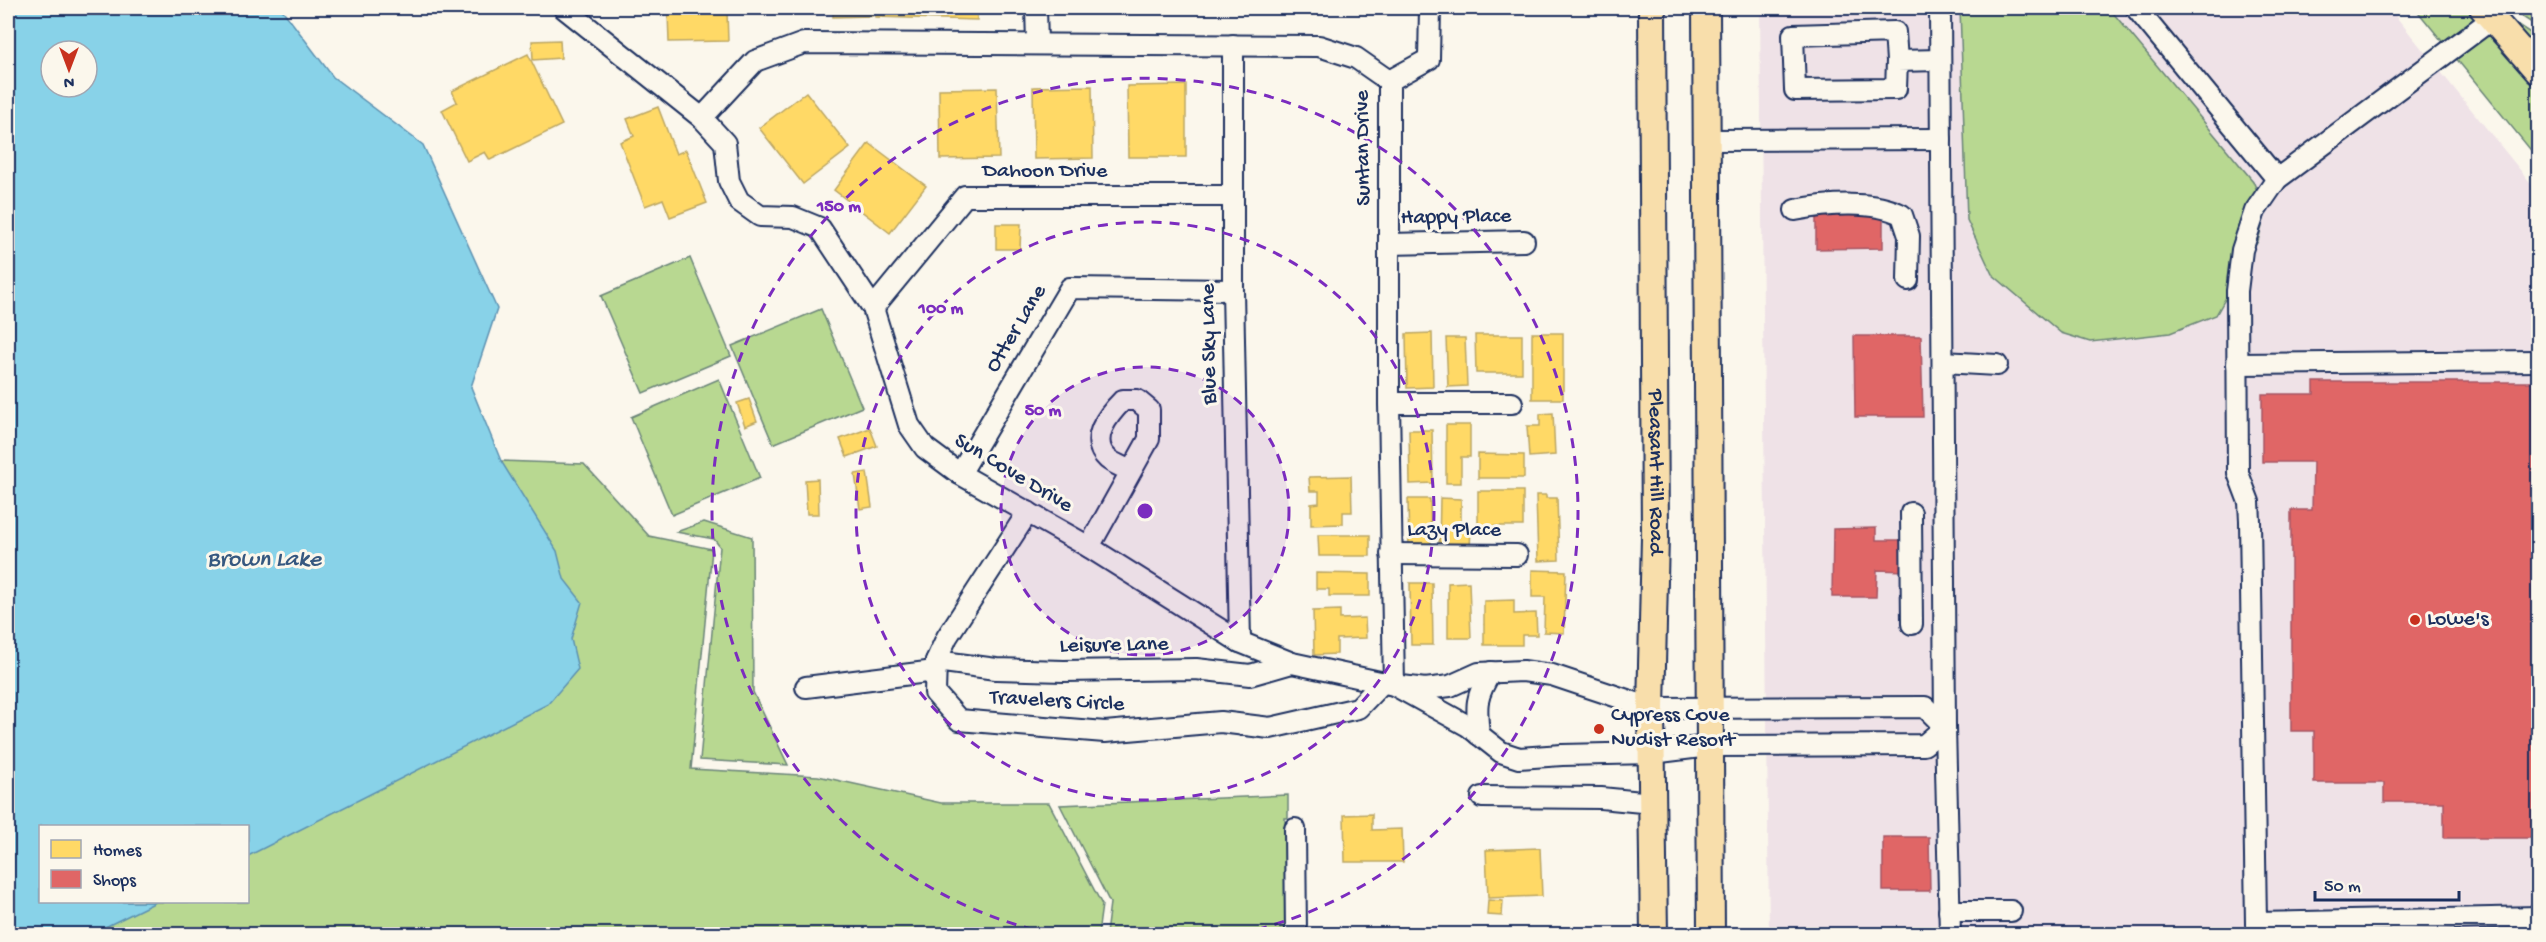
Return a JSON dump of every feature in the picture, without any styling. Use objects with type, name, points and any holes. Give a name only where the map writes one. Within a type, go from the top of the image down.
[{"type":"main road","name":"Pleasant Hill Road","points":[[1652,8],[1655,537],[1651,708],[1654,934]]},
{"type":"main road","points":[[1706,8],[1711,934]]},
{"type":"main road","points":[[2488,13],[2538,71]]},
{"type":"street","name":"Sun Cove Drive","points":[[564,8],[702,118],[725,143],[729,181],[739,201],[760,216],[793,217],[820,228],[873,308],[909,425],[925,448],[960,474],[1089,547],[1240,642],[1292,663],[1425,689],[1450,686],[1479,673],[1523,671],[1552,675],[1651,708],[1925,707],[1945,727],[1923,745],[1709,746],[1652,753],[1519,758],[1501,752],[1468,726],[1389,683]]},
{"type":"street","points":[[1036,8],[1037,43]]},
{"type":"street","points":[[1389,81],[1429,59],[1430,8]]},
{"type":"street","points":[[1940,8],[1945,727],[1950,934]]},
{"type":"street","points":[[2136,8],[2277,178]]},
{"type":"street","points":[[2488,13],[2277,178],[2255,211],[2242,250],[2237,291],[2238,473],[2249,502],[2250,521],[2256,923],[2538,917]]},
{"type":"street","points":[[1895,32],[1897,61],[1896,89],[1795,90],[1793,35],[1895,32]]},
{"type":"street","name":"Suntan Drive","points":[[702,118],[754,61],[804,43],[1319,46],[1356,58],[1389,81],[1389,683]]},
{"type":"street","name":"Blue Sky Lane","points":[[1233,45],[1233,290],[1240,642]]},
{"type":"street","points":[[1897,61],[1940,60]]},
{"type":"street","points":[[1706,140],[1941,140]]},
{"type":"street","name":"Dahoon Drive","points":[[873,308],[965,196],[1232,196]]},
{"type":"street","points":[[1795,210],[1812,207],[1888,207],[1902,215],[1909,236],[1908,280]]},
{"type":"street","name":"Happy Place","points":[[1389,244],[1524,241]]},
{"type":"street","name":"Otter Lane","points":[[960,474],[1070,288],[1233,290]]},
{"type":"street","points":[[2237,364],[2538,361]]},
{"type":"street","points":[[1942,362],[1997,364]]},
{"type":"street","points":[[1389,403],[1512,403]]},
{"type":"street","points":[[1089,547],[1130,471]]},
{"type":"street","points":[[935,666],[947,637],[1028,513]]},
{"type":"street","points":[[1911,513],[1912,624]]},
{"type":"street","name":"Lazy Place","points":[[1390,554],[1517,555]]},
{"type":"street","name":"Leisure Lane","points":[[806,687],[935,666],[1064,671],[1196,669],[1250,675],[1292,663]]},
{"type":"street","name":"Travelers Circle","points":[[935,666],[935,693],[959,720],[1105,732],[1221,722],[1270,728],[1358,708],[1389,683]]},
{"type":"street","points":[[1479,735],[1475,702],[1491,672]]},
{"type":"street","points":[[1482,797],[1601,798],[1652,803]]},
{"type":"street","points":[[1295,829],[1296,934]]},
{"type":"street","points":[[1949,911],[2011,912]]},
{"type":"shaded area","points":[[1760,8],[1960,8],[1967,220],[2266,213],[2253,181],[2109,8],[2389,8],[2538,192],[2538,934],[1769,934]]},
{"type":"green space","points":[[1960,8],[2109,8],[2253,181],[2266,212],[2258,241],[2216,315],[2170,333],[2090,342],[2061,333],[1992,274],[1967,220]]},
{"type":"green space","points":[[2415,8],[2492,8],[2538,38],[2538,159]]},
{"type":"green space","points":[[2509,8],[2538,8],[2538,27]]},
{"type":"green space","points":[[690,258],[731,356],[643,393],[601,296]]},
{"type":"green space","points":[[821,309],[862,407],[773,444],[732,346]]},
{"type":"green space","points":[[719,379],[760,478],[672,515],[631,417]]},
{"type":"green space","points":[[501,461],[584,464],[649,536],[712,549],[691,769],[818,776],[941,803],[1049,803],[1102,905],[1098,934],[8,934],[39,829],[39,903],[249,903],[249,825]]},
{"type":"green space","points":[[704,522],[752,537],[753,692],[788,765],[700,760],[720,547],[714,539],[676,532]]},
{"type":"green space","points":[[1288,795],[1288,818],[1285,818],[1286,934],[1106,934],[1110,903],[1060,805]]},
{"type":"water","name":"Brown Lake","points":[[8,8],[281,8],[333,77],[423,145],[497,309],[471,387],[501,461],[557,551],[564,579],[582,602],[571,639],[578,669],[548,704],[249,855],[249,825],[39,825],[39,903],[154,903],[91,934],[8,934]]},
{"type":"building: Homes","points":[[833,8],[872,8],[872,16],[833,17]]},
{"type":"building: Homes","points":[[875,8],[977,8],[977,20],[875,17]]},
{"type":"building: Homes","points":[[727,12],[728,41],[669,42],[668,13]]},
{"type":"building: Homes","points":[[560,40],[561,58],[533,60],[532,41]]},
{"type":"building: Homes","points":[[528,54],[562,125],[490,160],[485,152],[467,161],[442,110],[457,102],[452,91]]},
{"type":"building: Homes","points":[[1186,85],[1186,157],[1128,157],[1127,86]]},
{"type":"building: Homes","points":[[1092,86],[1093,158],[1034,159],[1033,87]]},
{"type":"building: Homes","points":[[997,88],[999,158],[940,159],[939,89]]},
{"type":"building: Homes","points":[[806,92],[850,148],[803,184],[759,128]]},
{"type":"building: Homes","points":[[658,107],[676,154],[686,150],[707,203],[670,217],[663,199],[645,206],[620,142],[634,136],[627,119]]},
{"type":"building: Homes","points":[[869,143],[926,186],[890,233],[834,190]]},
{"type":"building: Homes","points":[[996,224],[1021,224],[1020,249],[996,249]]},
{"type":"building: Homes","points":[[1432,333],[1433,387],[1407,388],[1406,334]]},
{"type":"building: Homes","points":[[1532,333],[1563,333],[1563,399],[1532,399]]},
{"type":"building: Homes","points":[[1475,335],[1522,335],[1522,373],[1476,373]]},
{"type":"building: Homes","points":[[1446,338],[1465,338],[1467,386],[1448,387]]},
{"type":"building: Homes","points":[[749,399],[757,421],[745,426],[737,403]]},
{"type":"building: Homes","points":[[1553,413],[1555,455],[1529,457],[1527,426],[1540,426],[1540,414]]},
{"type":"building: Homes","points":[[1446,425],[1470,425],[1470,457],[1461,457],[1461,483],[1446,483]]},
{"type":"building: Homes","points":[[870,428],[877,446],[847,457],[840,439]]},
{"type":"building: Homes","points":[[1409,430],[1432,430],[1433,483],[1410,484]]},
{"type":"building: Homes","points":[[1478,454],[1524,455],[1524,478],[1478,478]]},
{"type":"building: Homes","points":[[867,472],[872,507],[860,509],[855,474]]},
{"type":"building: Homes","points":[[1351,476],[1352,512],[1343,512],[1343,524],[1311,525],[1311,504],[1319,503],[1319,491],[1310,491],[1309,477]]},
{"type":"building: Homes","points":[[818,479],[819,514],[807,514],[805,480]]},
{"type":"building: Homes","points":[[1478,491],[1523,491],[1523,526],[1478,526]]},
{"type":"building: Homes","points":[[1536,495],[1557,498],[1559,560],[1538,561]]},
{"type":"building: Homes","points":[[1440,498],[1461,499],[1461,526],[1471,526],[1470,550],[1439,550]]},
{"type":"building: Homes","points":[[1408,499],[1430,499],[1431,549],[1409,550]]},
{"type":"building: Homes","points":[[1318,535],[1370,535],[1370,556],[1319,556]]},
{"type":"building: Homes","points":[[1532,570],[1566,571],[1564,633],[1544,632],[1545,597],[1532,597]]},
{"type":"building: Homes","points":[[1316,573],[1370,574],[1370,596],[1329,596],[1329,589],[1316,589]]},
{"type":"building: Homes","points":[[1469,582],[1471,638],[1448,638],[1448,583]]},
{"type":"building: Homes","points":[[1410,583],[1432,583],[1433,645],[1411,645]]},
{"type":"building: Homes","points":[[1514,600],[1514,614],[1536,613],[1537,635],[1522,635],[1522,645],[1484,645],[1484,601]]},
{"type":"building: Homes","points":[[1340,610],[1340,619],[1365,618],[1366,638],[1337,639],[1337,654],[1314,655],[1313,611]]},
{"type":"building: Homes","points":[[1372,814],[1372,830],[1402,829],[1403,862],[1345,862],[1344,815]]},
{"type":"building: Homes","points":[[1540,848],[1542,896],[1488,898],[1486,850]]},
{"type":"building: Homes","points":[[1488,900],[1503,901],[1502,916],[1487,915]]},
{"type":"building: Shops","points":[[1816,213],[1883,213],[1883,248],[1816,249]]},
{"type":"building: Shops","points":[[1854,336],[1921,336],[1923,417],[1855,417]]},
{"type":"building: Shops","name":"Lowe's","points":[[2314,382],[2538,382],[2537,838],[2444,838],[2444,802],[2384,802],[2384,783],[2314,783],[2314,731],[2291,731],[2291,510],[2312,510],[2313,462],[2262,462],[2262,394],[2314,394]]},
{"type":"building: Shops","points":[[1876,528],[1876,540],[1905,540],[1905,571],[1877,570],[1876,597],[1832,597],[1833,529]]},
{"type":"building: Shops","points":[[1883,837],[1929,837],[1930,891],[1883,891]]},
{"type":"place","name":"Lowe's","points":[[2415,620]]},
{"type":"place","name":"Cypress Cove Nudist Resort","points":[[1599,729]]}]
